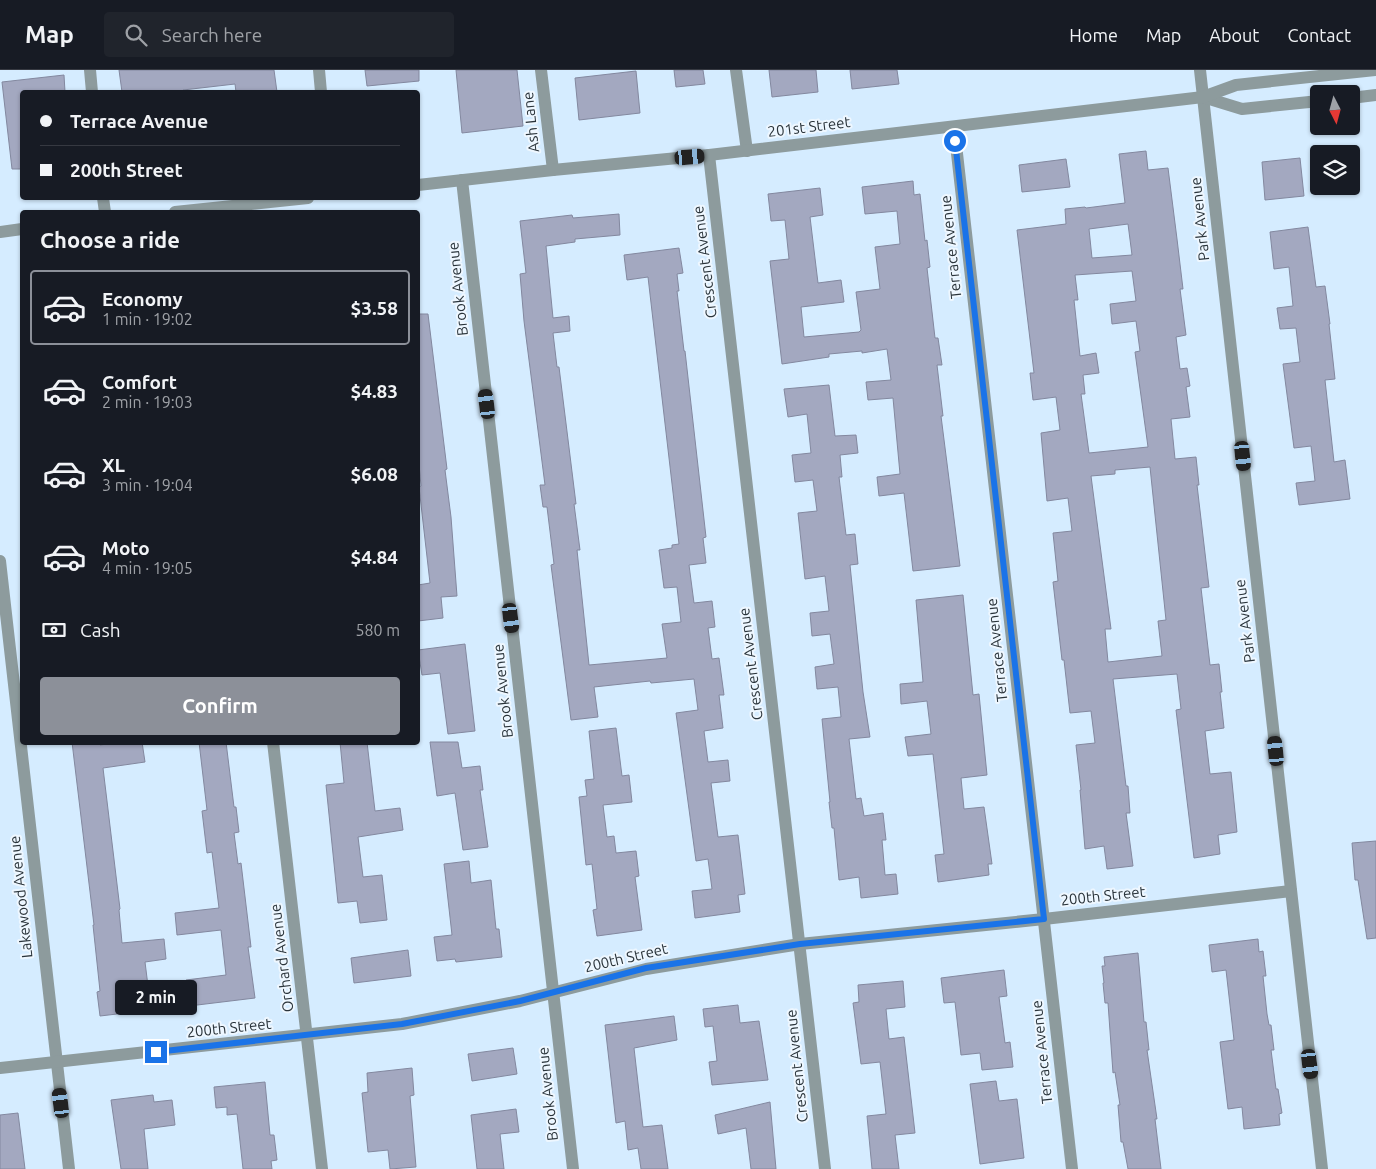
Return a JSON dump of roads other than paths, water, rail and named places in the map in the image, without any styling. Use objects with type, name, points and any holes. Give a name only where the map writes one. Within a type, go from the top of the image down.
[{"type":"street","points":[[90,70],[92,90]]},
{"type":"street","points":[[318,70],[321,90]]},
{"type":"street","name":"Ash Lane","points":[[541,70],[553,170]]},
{"type":"street","points":[[736,70],[747,151]]},
{"type":"street","name":"Park Avenue","points":[[1200,70],[1322,1169]]},
{"type":"street","name":"201st Street","points":[[420,185],[747,151],[954,127],[1203,97],[1236,85],[1375,70]]},
{"type":"street","points":[[1360,97],[1376,95]]},
{"type":"street","name":"201st Street","points":[[1203,97],[1242,108],[1310,102]]},
{"type":"street","name":"Terrace Avenue","points":[[954,127],[1072,1169]]},
{"type":"street","name":"Crescent Avenue","points":[[709,155],[825,1169]]},
{"type":"street","name":"Brook Avenue","points":[[462,180],[573,1169]]},
{"type":"street","points":[[219,210],[293,200]]},
{"type":"street","points":[[0,232],[20,229]]},
{"type":"street","name":"Lakewood Avenue","points":[[0,561],[20,740]]},
{"type":"street","name":"Lakewood Avenue","points":[[21,745],[68,1169]]},
{"type":"street","name":"Orchard Avenue","points":[[273,745],[322,1169]]},
{"type":"street","name":"200th Street","points":[[0,1068],[402,1024],[450,1016],[646,968],[800,944],[1291,891]]}]
